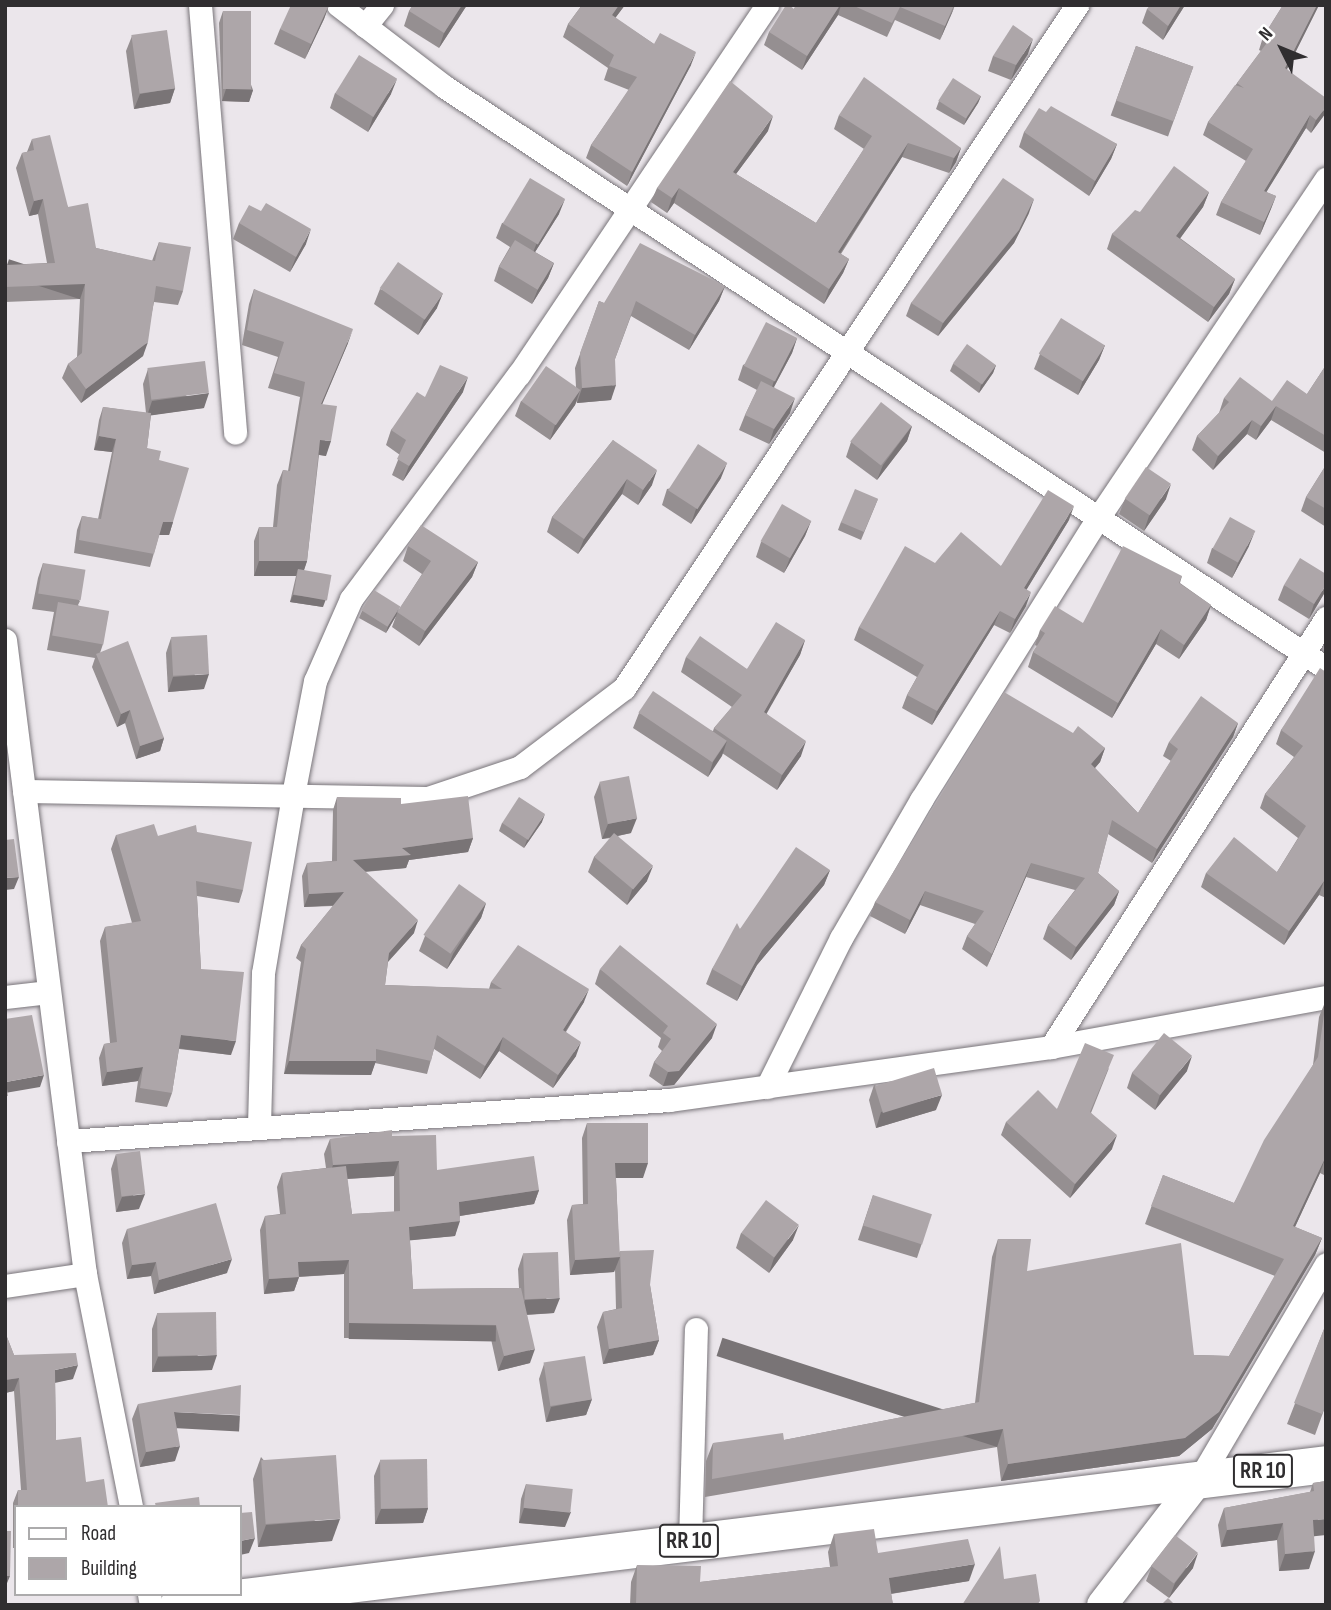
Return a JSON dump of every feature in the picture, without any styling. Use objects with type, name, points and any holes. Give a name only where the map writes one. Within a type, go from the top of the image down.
[{"type":"main road","name":"RR 10","points":[[178,1605],[1326,1464]]},
{"type":"street","points":[[200,5],[235,433]]},
{"type":"street","points":[[338,5],[627,207],[1326,668]]},
{"type":"street","points":[[365,26],[382,5]]},
{"type":"street","points":[[259,1126],[263,973],[293,795],[315,681],[351,599],[519,374],[627,207],[767,5]]},
{"type":"street","points":[[24,791],[428,798],[520,767],[624,688],[843,350],[1077,5]]},
{"type":"street","points":[[767,1087],[854,915],[1098,518],[1326,179]]},
{"type":"street","points":[[1051,1047],[1326,618]]},
{"type":"street","points":[[5,640],[85,1274],[131,1505]]},
{"type":"street","points":[[5,997],[49,992]]},
{"type":"street","points":[[68,1141],[669,1100],[1051,1047],[1326,997]]},
{"type":"street","points":[[1102,1605],[1200,1478],[1326,1264]]},
{"type":"street","points":[[5,1286],[85,1274]]},
{"type":"street","points":[[690,1541],[695,1329]]},
{"type":"building","points":[[291,5],[329,5],[311,44],[280,29]]},
{"type":"building","points":[[413,5],[462,5],[444,33],[409,11]]},
{"type":"building","points":[[582,5],[619,5],[612,15],[654,44],[660,33],[696,52],[632,172],[591,145],[637,77],[609,66],[614,55],[568,24]]},
{"type":"building","points":[[786,5],[794,9],[796,5],[840,5],[807,56],[769,32]]},
{"type":"building","points":[[852,5],[954,5],[945,26],[900,7],[892,23]]},
{"type":"building","points":[[1150,5],[1181,5],[1168,26],[1147,9]]},
{"type":"building","points":[[1283,5],[1317,5],[1285,68],[1326,98],[1326,107],[1316,120],[1310,115],[1264,191],[1276,196],[1264,222],[1221,202],[1253,149],[1208,122],[1235,85],[1244,88],[1237,83],[1269,40],[1263,37]]},
{"type":"building","points":[[223,11],[251,11],[251,89],[223,89]]},
{"type":"building","points":[[1013,25],[1033,39],[1016,65],[993,56]]},
{"type":"building","points":[[167,30],[175,88],[140,93],[131,35]]},
{"type":"building","points":[[1136,46],[1193,67],[1173,121],[1116,101]]},
{"type":"building","points":[[359,55],[397,79],[373,117],[335,93]]},
{"type":"building","points":[[864,77],[961,148],[954,158],[908,143],[838,252],[849,259],[829,289],[679,188],[672,198],[657,188],[730,81],[773,116],[733,172],[816,223],[872,136],[839,115]]},
{"type":"building","points":[[953,78],[981,96],[966,119],[938,101]]},
{"type":"building","points":[[1051,106],[1117,144],[1095,181],[1024,132],[1039,108],[1046,112]]},
{"type":"building","points":[[50,135],[68,207],[88,203],[96,248],[155,261],[159,242],[191,247],[183,291],[156,286],[148,342],[86,389],[68,364],[82,353],[85,284],[5,287],[5,265],[55,263],[43,199],[34,201],[22,153],[34,150],[32,139]]},
{"type":"building","points":[[1174,166],[1209,192],[1176,236],[1235,279],[1214,307],[1112,234],[1135,210],[1140,212]]},
{"type":"building","points":[[530,178],[565,199],[538,245],[503,223]]},
{"type":"building","points":[[1003,178],[1034,199],[1019,230],[943,323],[911,303]]},
{"type":"building","points":[[266,203],[311,229],[296,257],[239,223],[249,205],[261,211]]},
{"type":"building","points":[[515,240],[554,263],[538,290],[499,267]]},
{"type":"building","points":[[640,243],[725,286],[695,335],[636,301],[615,359],[616,385],[582,388],[580,353],[599,301],[604,303]]},
{"type":"building","points":[[398,262],[443,294],[425,320],[380,288]]},
{"type":"building","points":[[254,289],[353,329],[321,404],[337,406],[331,441],[320,440],[307,561],[259,561],[259,527],[277,527],[283,470],[290,471],[305,382],[274,373],[284,342],[247,330]]},
{"type":"building","points":[[1061,318],[1105,346],[1083,381],[1039,354]]},
{"type":"building","points":[[766,322],[797,338],[775,382],[744,366]]},
{"type":"building","points":[[967,344],[996,365],[982,385],[953,363]]},
{"type":"building","points":[[205,361],[209,393],[151,400],[147,368]]},
{"type":"building","points":[[440,365],[468,377],[409,466],[397,459],[406,440],[391,430],[417,392],[425,397]]},
{"type":"building","points":[[1326,365],[1326,436],[1276,406],[1261,426],[1252,420],[1218,456],[1197,436],[1229,402],[1224,398],[1240,377],[1272,401],[1287,380],[1307,394]]},
{"type":"building","points":[[546,366],[580,390],[556,425],[521,401]]},
{"type":"building","points":[[761,381],[795,398],[774,429],[745,415]]},
{"type":"building","points":[[881,402],[912,426],[881,465],[850,441]]},
{"type":"building","points":[[103,407],[151,413],[147,448],[161,451],[159,460],[189,468],[173,522],[163,522],[154,554],[79,540],[82,516],[101,519],[116,439],[99,436]]},
{"type":"building","points":[[613,440],[657,470],[643,490],[627,479],[584,539],[552,517]]},
{"type":"building","points":[[698,444],[727,463],[697,509],[668,490]]},
{"type":"building","points":[[1326,465],[1326,509],[1306,497]]},
{"type":"building","points":[[1146,467],[1171,484],[1150,515],[1125,499]]},
{"type":"building","points":[[855,489],[878,499],[864,532],[841,522]]},
{"type":"building","points":[[1048,490],[1074,506],[1024,588],[1031,592],[1015,619],[1000,611],[937,711],[907,695],[924,665],[859,627],[905,546],[935,563],[961,532],[1001,566]]},
{"type":"building","points":[[782,504],[811,521],[790,558],[760,541]]},
{"type":"building","points":[[1230,517],[1255,531],[1238,563],[1213,548]]},
{"type":"building","points":[[421,525],[478,562],[425,631],[397,612],[431,561],[408,546]]},
{"type":"building","points":[[1123,546],[1182,576],[1179,583],[1211,605],[1184,645],[1161,629],[1118,703],[1033,652],[1045,633],[1040,630],[1055,606],[1083,623]]},
{"type":"building","points":[[1300,558],[1326,574],[1326,585],[1314,604],[1284,585]]},
{"type":"building","points":[[43,563],[85,570],[81,600],[38,594]]},
{"type":"building","points":[[298,569],[331,575],[327,601],[293,595]]},
{"type":"building","points":[[374,590],[400,606],[388,627],[361,610]]},
{"type":"building","points":[[58,602],[109,611],[103,645],[52,635]]},
{"type":"building","points":[[776,622],[805,640],[764,712],[806,741],[782,775],[714,728],[742,695],[686,657],[700,636],[747,669]]},
{"type":"building","points":[[207,635],[209,674],[173,676],[171,637]]},
{"type":"building","points":[[128,641],[164,738],[140,746],[130,710],[121,714],[96,654]]},
{"type":"building","points":[[1320,668],[1326,672],[1326,882],[1324,881],[1289,931],[1206,873],[1234,837],[1277,872],[1306,826],[1265,794],[1303,746],[1281,730]]},
{"type":"building","points":[[653,691],[727,741],[712,762],[638,713]]},
{"type":"building","points":[[1004,692],[1073,733],[1078,726],[1105,748],[1091,764],[1138,813],[1178,749],[1169,742],[1201,696],[1238,723],[1157,849],[1112,820],[1098,873],[1119,891],[1076,947],[1048,925],[1085,878],[1031,863],[992,954],[967,936],[984,911],[925,891],[910,920],[875,902]]},
{"type":"building","points":[[629,776],[637,818],[608,824],[600,782]]},
{"type":"building","points":[[468,796],[473,838],[402,848],[411,855],[353,860],[418,920],[389,953],[385,985],[502,989],[491,982],[518,945],[589,989],[563,1030],[581,1042],[558,1075],[503,1037],[485,1066],[437,1035],[431,1061],[376,1049],[376,1061],[289,1061],[306,949],[301,945],[344,892],[309,894],[307,863],[337,861],[337,797],[401,798],[401,804]]},
{"type":"building","points":[[519,797],[545,814],[528,840],[502,823]]},
{"type":"building","points":[[154,824],[158,836],[196,825],[197,832],[252,842],[243,890],[196,881],[201,969],[244,972],[236,1041],[181,1035],[172,1093],[140,1088],[143,1067],[107,1072],[104,1044],[117,1042],[105,927],[141,921],[116,835]]},
{"type":"building","points":[[614,833],[653,866],[633,890],[594,857]]},
{"type":"building","points":[[14,839],[19,877],[5,878],[5,840]]},
{"type":"building","points":[[796,847],[830,870],[762,950],[742,986],[712,969],[737,923],[740,929]]},
{"type":"building","points":[[459,884],[486,903],[450,954],[423,935]]},
{"type":"building","points":[[620,945],[717,1024],[679,1071],[668,1072],[654,1062],[671,1039],[663,1033],[668,1026],[600,969]]},
{"type":"building","points":[[1326,1000],[1326,1156],[1293,1226],[1322,1238],[1219,1412],[1185,1438],[1008,1464],[1003,1429],[712,1479],[713,1443],[783,1433],[784,1440],[979,1402],[998,1239],[1031,1239],[1027,1271],[1181,1243],[1194,1355],[1229,1356],[1284,1259],[1151,1206],[1163,1175],[1234,1203],[1264,1140],[1318,1057]]},
{"type":"building","points":[[32,1015],[44,1075],[6,1082],[8,1096],[5,1096],[5,1019]]},
{"type":"building","points":[[1164,1033],[1192,1056],[1160,1095],[1132,1073]]},
{"type":"building","points":[[1085,1043],[1114,1055],[1090,1112],[1117,1135],[1075,1184],[1006,1122],[1038,1090],[1057,1109]]},
{"type":"building","points":[[934,1068],[942,1095],[883,1113],[875,1086]]},
{"type":"building","points":[[587,1123],[648,1123],[648,1163],[615,1163],[620,1257],[575,1260],[572,1205],[588,1204]]},
{"type":"building","points":[[392,1130],[392,1136],[436,1135],[437,1170],[534,1156],[539,1190],[459,1202],[460,1221],[409,1227],[413,1289],[521,1288],[535,1349],[504,1356],[496,1325],[349,1323],[349,1260],[298,1262],[299,1277],[269,1279],[265,1216],[286,1214],[282,1173],[346,1166],[352,1214],[400,1211],[399,1161],[333,1165],[330,1139]]},
{"type":"building","points":[[140,1151],[145,1194],[121,1197],[116,1154]]},
{"type":"building","points":[[873,1195],[932,1214],[922,1245],[863,1225]]},
{"type":"building","points":[[766,1200],[799,1225],[774,1257],[741,1233]]},
{"type":"building","points":[[216,1203],[232,1259],[159,1280],[156,1262],[132,1265],[127,1229]]},
{"type":"building","points":[[654,1250],[650,1285],[659,1340],[609,1349],[603,1312],[622,1308],[620,1251]]},
{"type":"building","points":[[558,1252],[560,1298],[525,1299],[523,1253]]},
{"type":"building","points":[[216,1312],[217,1355],[158,1356],[157,1313]]},
{"type":"building","points":[[1326,1324],[1326,1405],[1322,1414],[1294,1403]]},
{"type":"building","points":[[5,1332],[14,1355],[76,1353],[78,1365],[55,1370],[56,1440],[81,1437],[86,1482],[104,1479],[108,1505],[18,1505],[18,1490],[27,1490],[19,1378],[5,1380]]},
{"type":"building","points":[[585,1356],[592,1399],[550,1406],[544,1363]]},
{"type":"building","points":[[241,1385],[240,1415],[174,1412],[180,1446],[146,1452],[138,1404]]},
{"type":"building","points":[[336,1455],[340,1519],[266,1524],[261,1460]]},
{"type":"building","points":[[427,1459],[428,1508],[381,1509],[380,1460]]},
{"type":"building","points":[[1326,1481],[1326,1519],[1313,1520],[1315,1551],[1285,1554],[1283,1523],[1227,1530],[1224,1508],[1314,1491],[1313,1483]]},
{"type":"building","points":[[526,1484],[573,1489],[570,1513],[523,1508]]},
{"type":"building","points":[[199,1497],[200,1505],[156,1505]]},
{"type":"building","points":[[252,1512],[255,1538],[242,1541],[242,1513]]},
{"type":"building","points":[[874,1529],[878,1553],[968,1539],[975,1564],[889,1578],[893,1605],[636,1605],[637,1565],[701,1566],[700,1582],[838,1566],[834,1534]]},
{"type":"building","points":[[5,1531],[11,1531],[10,1576],[5,1576]]},
{"type":"building","points":[[1175,1535],[1198,1553],[1174,1584],[1151,1566]]},
{"type":"building","points":[[1000,1546],[1004,1579],[1036,1574],[1040,1601],[1037,1605],[962,1605]]},
{"type":"building","points":[[1168,1598],[1175,1605],[1161,1605]]}]
